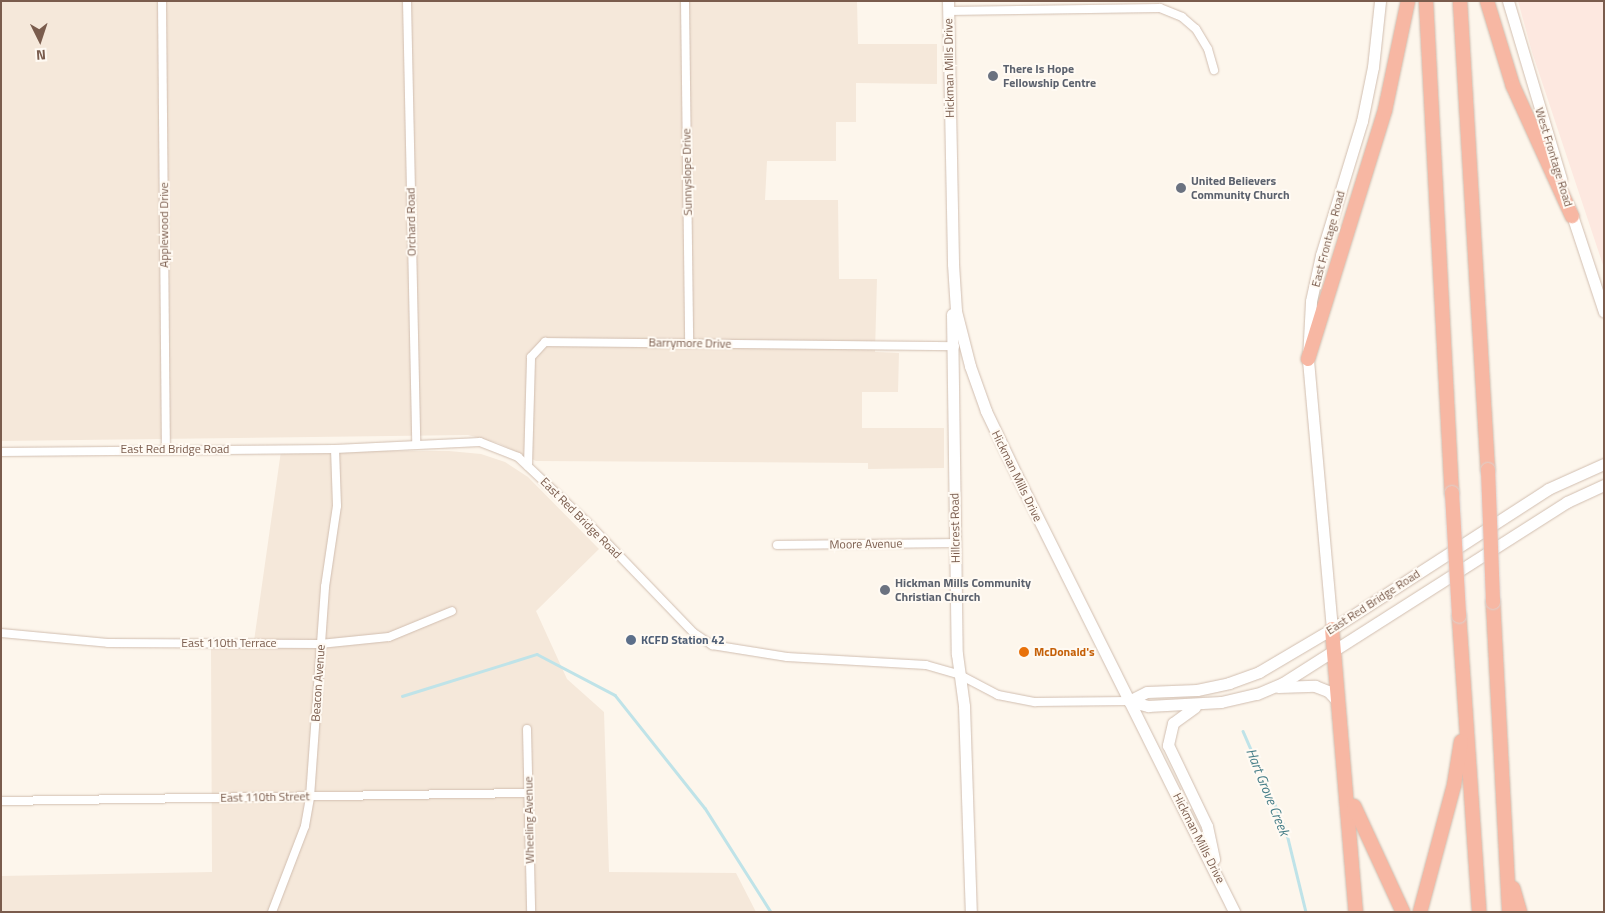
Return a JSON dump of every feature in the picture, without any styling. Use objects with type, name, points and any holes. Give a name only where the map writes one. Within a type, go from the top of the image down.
[{"type":"highway","points":[[1308,359],[1385,110],[1408,1]]},
{"type":"highway","points":[[1426,1],[1458,616],[1479,912]]},
{"type":"highway","points":[[1460,1],[1488,470],[1509,912]]},
{"type":"highway","points":[[1487,1],[1512,86],[1572,216]]},
{"type":"highway","points":[[1332,629],[1348,786],[1356,912]]},
{"type":"highway","points":[[1420,912],[1454,785],[1465,719]]},
{"type":"highway","points":[[1348,786],[1372,850],[1403,912]]},
{"type":"highway","points":[[1506,867],[1520,912]]},
{"type":"street","name":"Applewood Drive","points":[[162,1],[166,449]]},
{"type":"street","name":"Orchard Road","points":[[407,1],[416,444]]},
{"type":"street","name":"Sunnyslope Drive","points":[[685,1],[689,343]]},
{"type":"street","name":"East Frontage Road","points":[[1332,629],[1308,359],[1311,301],[1321,255],[1362,122],[1373,67],[1380,1]]},
{"type":"street","name":"West Frontage Road","points":[[1508,1],[1572,216],[1604,312]]},
{"type":"street","points":[[948,6],[1160,8],[1182,17],[1196,29],[1208,49],[1214,70]]},
{"type":"street","name":"Hickman Mills Drive","points":[[948,6],[953,264],[956,311],[965,346],[986,411],[1129,701],[1216,871],[1234,912]]},
{"type":"street","name":"Hillcrest Road","points":[[953,264],[952,346],[955,543],[960,676],[964,706],[971,912]]},
{"type":"street","name":"Barrymore Drive","points":[[528,466],[532,357],[545,342],[965,346]]},
{"type":"street","name":"East Red Bridge Road","points":[[1,452],[166,449],[335,449],[480,442],[498,446],[528,466],[694,633],[712,644],[787,657],[911,662],[960,676],[1016,700],[1129,701],[1148,706],[1200,704],[1239,698],[1272,688],[1334,652],[1554,510],[1604,485]]},
{"type":"street","name":"Beacon Avenue","points":[[272,912],[306,826],[310,797],[324,587],[337,506],[335,449]]},
{"type":"street","name":"East Red Bridge Road","points":[[1129,701],[1147,692],[1197,690],[1229,683],[1259,672],[1332,629],[1548,489],[1604,464]]},
{"type":"street","name":"Moore Avenue","points":[[778,546],[955,543]]},
{"type":"street","name":"East 110th Terrace","points":[[1,633],[108,642],[320,644],[389,637],[452,611]]},
{"type":"street","points":[[1272,688],[1315,686],[1328,691],[1339,703]]},
{"type":"street","points":[[1200,704],[1173,723],[1168,745],[1207,826],[1216,871]]},
{"type":"street","name":"Wheeling Avenue","points":[[527,728],[531,912]]},
{"type":"street","name":"East 110th Street","points":[[1,801],[528,793]]},
{"type":"shaded area","points":[[1,1],[857,1],[858,44],[937,44],[937,84],[856,83],[856,122],[836,122],[836,161],[767,161],[765,200],[838,200],[839,279],[877,279],[875,352],[899,353],[898,392],[862,392],[862,428],[944,428],[944,468],[868,469],[868,463],[536,461],[498,443],[468,435],[1,441]]},
{"type":"shaded area","points":[[1518,1],[1604,1],[1604,268],[1532,52]]},
{"type":"shaded area","points":[[281,451],[449,451],[481,454],[505,462],[528,477],[599,549],[536,611],[567,679],[604,712],[609,872],[736,873],[756,912],[1,912],[1,876],[212,872],[211,648],[253,648]]},
{"type":"waterway","points":[[402,696],[537,654],[615,695],[705,808],[771,912]]},
{"type":"waterway","name":"Hart Grove Creek","points":[[1243,731],[1286,830],[1306,912]]},
{"type":"place","name":"There Is Hope Fellowship Centre","points":[[993,76]]},
{"type":"place","name":"United Believers Community Church","points":[[1181,188]]},
{"type":"place","name":"Hickman Mills Community Christian Church","points":[[885,590]]},
{"type":"place","name":"KCFD Station 42","points":[[631,640]]},
{"type":"place","name":"McDonald's","points":[[1024,652]]}]
